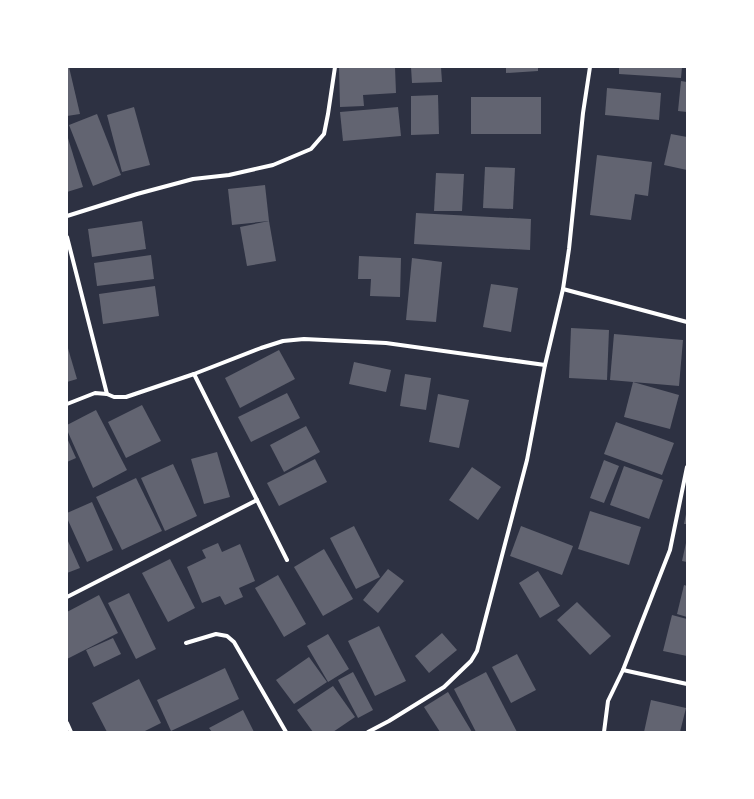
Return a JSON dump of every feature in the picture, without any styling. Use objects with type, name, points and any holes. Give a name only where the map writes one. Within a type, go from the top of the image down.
[{"type":"street","points":[[67,216],[137,194],[193,179],[229,176],[273,165],[311,149],[324,134],[335,67]]},
{"type":"street","points":[[368,732],[389,721],[444,687],[471,661],[477,651],[527,460],[545,365],[563,289],[569,248],[582,112],[590,67]]},
{"type":"street","points":[[67,237],[107,394]]},
{"type":"street","points":[[563,289],[687,322]]},
{"type":"street","points":[[67,404],[95,393],[107,394],[114,397],[126,397],[194,374],[261,348],[283,341],[304,339],[386,343],[545,365]]},
{"type":"street","points":[[194,374],[287,560]]},
{"type":"street","points":[[604,732],[608,701],[623,670],[670,550],[687,467]]},
{"type":"street","points":[[67,597],[257,500]]},
{"type":"street","points":[[186,643],[216,634],[227,636],[234,642],[286,732]]},
{"type":"street","points":[[623,670],[687,684]]},
{"type":"street","points":[[67,723],[71,732]]},
{"type":"building","points":[[67,67],[69,67],[80,114],[67,116]]},
{"type":"building","points":[[339,67],[395,67],[396,93],[363,95],[364,106],[340,107]]},
{"type":"building","points":[[411,67],[441,67],[442,82],[412,83]]},
{"type":"building","points":[[506,67],[538,67],[538,71],[506,73]]},
{"type":"building","points":[[619,67],[682,67],[681,78],[619,74]]},
{"type":"building","points":[[681,81],[687,82],[687,112],[678,111]]},
{"type":"building","points":[[607,88],[661,93],[659,120],[605,115]]},
{"type":"building","points":[[438,95],[439,134],[411,135],[411,96]]},
{"type":"building","points":[[471,97],[541,97],[541,134],[471,134]]},
{"type":"building","points":[[134,107],[150,165],[122,172],[107,115]]},
{"type":"building","points":[[398,107],[401,136],[343,141],[340,112]]},
{"type":"building","points":[[97,114],[121,175],[93,186],[69,125]]},
{"type":"building","points":[[671,134],[687,137],[687,170],[664,165]]},
{"type":"building","points":[[67,135],[83,187],[67,192]]},
{"type":"building","points":[[597,155],[652,162],[648,196],[635,194],[631,220],[590,215]]},
{"type":"building","points":[[485,167],[515,168],[513,209],[483,208]]},
{"type":"building","points":[[436,173],[464,174],[462,211],[434,211]]},
{"type":"building","points":[[265,185],[269,221],[232,225],[228,189]]},
{"type":"building","points":[[416,213],[531,219],[530,250],[414,244]]},
{"type":"building","points":[[142,221],[146,249],[92,257],[88,229]]},
{"type":"building","points":[[269,221],[276,261],[247,266],[240,227]]},
{"type":"building","points":[[151,255],[154,279],[97,286],[94,263]]},
{"type":"building","points":[[359,256],[401,258],[400,297],[370,296],[371,279],[358,279]]},
{"type":"building","points":[[412,258],[442,262],[436,322],[406,320]]},
{"type":"building","points":[[491,284],[518,288],[511,332],[483,327]]},
{"type":"building","points":[[155,286],[159,316],[103,324],[99,294]]},
{"type":"building","points":[[571,328],[609,330],[607,380],[569,378]]},
{"type":"building","points":[[614,334],[683,340],[679,386],[610,380]]},
{"type":"building","points":[[67,345],[77,379],[67,382]]},
{"type":"building","points":[[279,350],[295,379],[240,408],[225,378]]},
{"type":"building","points":[[354,362],[391,370],[386,392],[349,384]]},
{"type":"building","points":[[405,374],[431,378],[426,410],[400,406]]},
{"type":"building","points":[[633,382],[679,395],[670,429],[624,417]]},
{"type":"building","points":[[287,393],[300,418],[251,442],[238,417]]},
{"type":"building","points":[[438,394],[469,400],[459,448],[429,442]]},
{"type":"building","points":[[142,405],[161,441],[126,458],[108,422]]},
{"type":"building","points":[[96,410],[127,470],[93,488],[67,430],[67,425]]},
{"type":"building","points":[[616,422],[674,443],[662,475],[604,454]]},
{"type":"building","points":[[306,426],[320,452],[284,472],[270,445]]},
{"type":"building","points":[[67,438],[76,458],[67,462]]},
{"type":"building","points":[[217,452],[230,497],[204,504],[191,459]]},
{"type":"building","points":[[315,459],[327,482],[279,506],[267,483]]},
{"type":"building","points":[[604,460],[619,466],[604,503],[590,498]]},
{"type":"building","points":[[173,464],[197,516],[165,531],[141,478]]},
{"type":"building","points":[[624,466],[663,480],[649,519],[610,505]]},
{"type":"building","points":[[472,467],[501,487],[478,520],[449,500]]},
{"type":"building","points":[[136,478],[162,531],[122,550],[96,497]]},
{"type":"building","points":[[92,502],[113,550],[87,562],[67,518],[67,513]]},
{"type":"building","points":[[590,511],[641,527],[629,565],[578,549]]},
{"type":"building","points":[[686,514],[687,524],[684,524]]},
{"type":"building","points":[[354,526],[380,577],[356,589],[330,538]]},
{"type":"building","points":[[521,526],[573,546],[562,575],[510,556]]},
{"type":"building","points":[[67,539],[80,568],[67,573]]},
{"type":"building","points":[[218,543],[222,552],[240,544],[255,581],[239,588],[243,597],[225,605],[220,596],[202,603],[187,567],[206,558],[202,550]]},
{"type":"building","points":[[687,543],[687,562],[682,561]]},
{"type":"building","points":[[324,549],[353,599],[323,616],[294,567]]},
{"type":"building","points":[[170,559],[195,608],[168,622],[142,573]]},
{"type":"building","points":[[388,569],[404,581],[378,613],[363,600]]},
{"type":"building","points":[[538,571],[560,606],[540,618],[519,583]]},
{"type":"building","points":[[278,575],[306,624],[284,637],[255,588]]},
{"type":"building","points":[[684,585],[687,586],[687,617],[677,614]]},
{"type":"building","points":[[129,593],[156,649],[136,659],[108,603]]},
{"type":"building","points":[[99,595],[118,633],[67,659],[67,612]]},
{"type":"building","points":[[577,602],[611,636],[590,655],[557,620]]},
{"type":"building","points":[[672,615],[687,619],[687,656],[663,651]]},
{"type":"building","points":[[379,626],[406,681],[375,696],[348,641]]},
{"type":"building","points":[[442,633],[457,650],[429,673],[415,656]]},
{"type":"building","points":[[328,634],[349,669],[328,682],[307,646]]},
{"type":"building","points":[[113,638],[121,654],[94,667],[86,650]]},
{"type":"building","points":[[517,654],[536,690],[511,703],[492,667]]},
{"type":"building","points":[[309,657],[327,682],[294,704],[276,680]]},
{"type":"building","points":[[225,668],[239,699],[171,731],[157,700]]},
{"type":"building","points":[[353,672],[373,710],[358,718],[338,680]]},
{"type":"building","points":[[486,672],[517,732],[476,732],[454,689]]},
{"type":"building","points":[[139,679],[161,723],[143,732],[107,732],[92,703]]},
{"type":"building","points":[[333,686],[355,717],[333,732],[313,732],[297,710]]},
{"type":"building","points":[[448,692],[472,732],[440,732],[424,707]]},
{"type":"building","points":[[651,700],[686,708],[680,732],[644,732]]},
{"type":"building","points":[[243,710],[254,732],[212,732],[209,728]]}]
